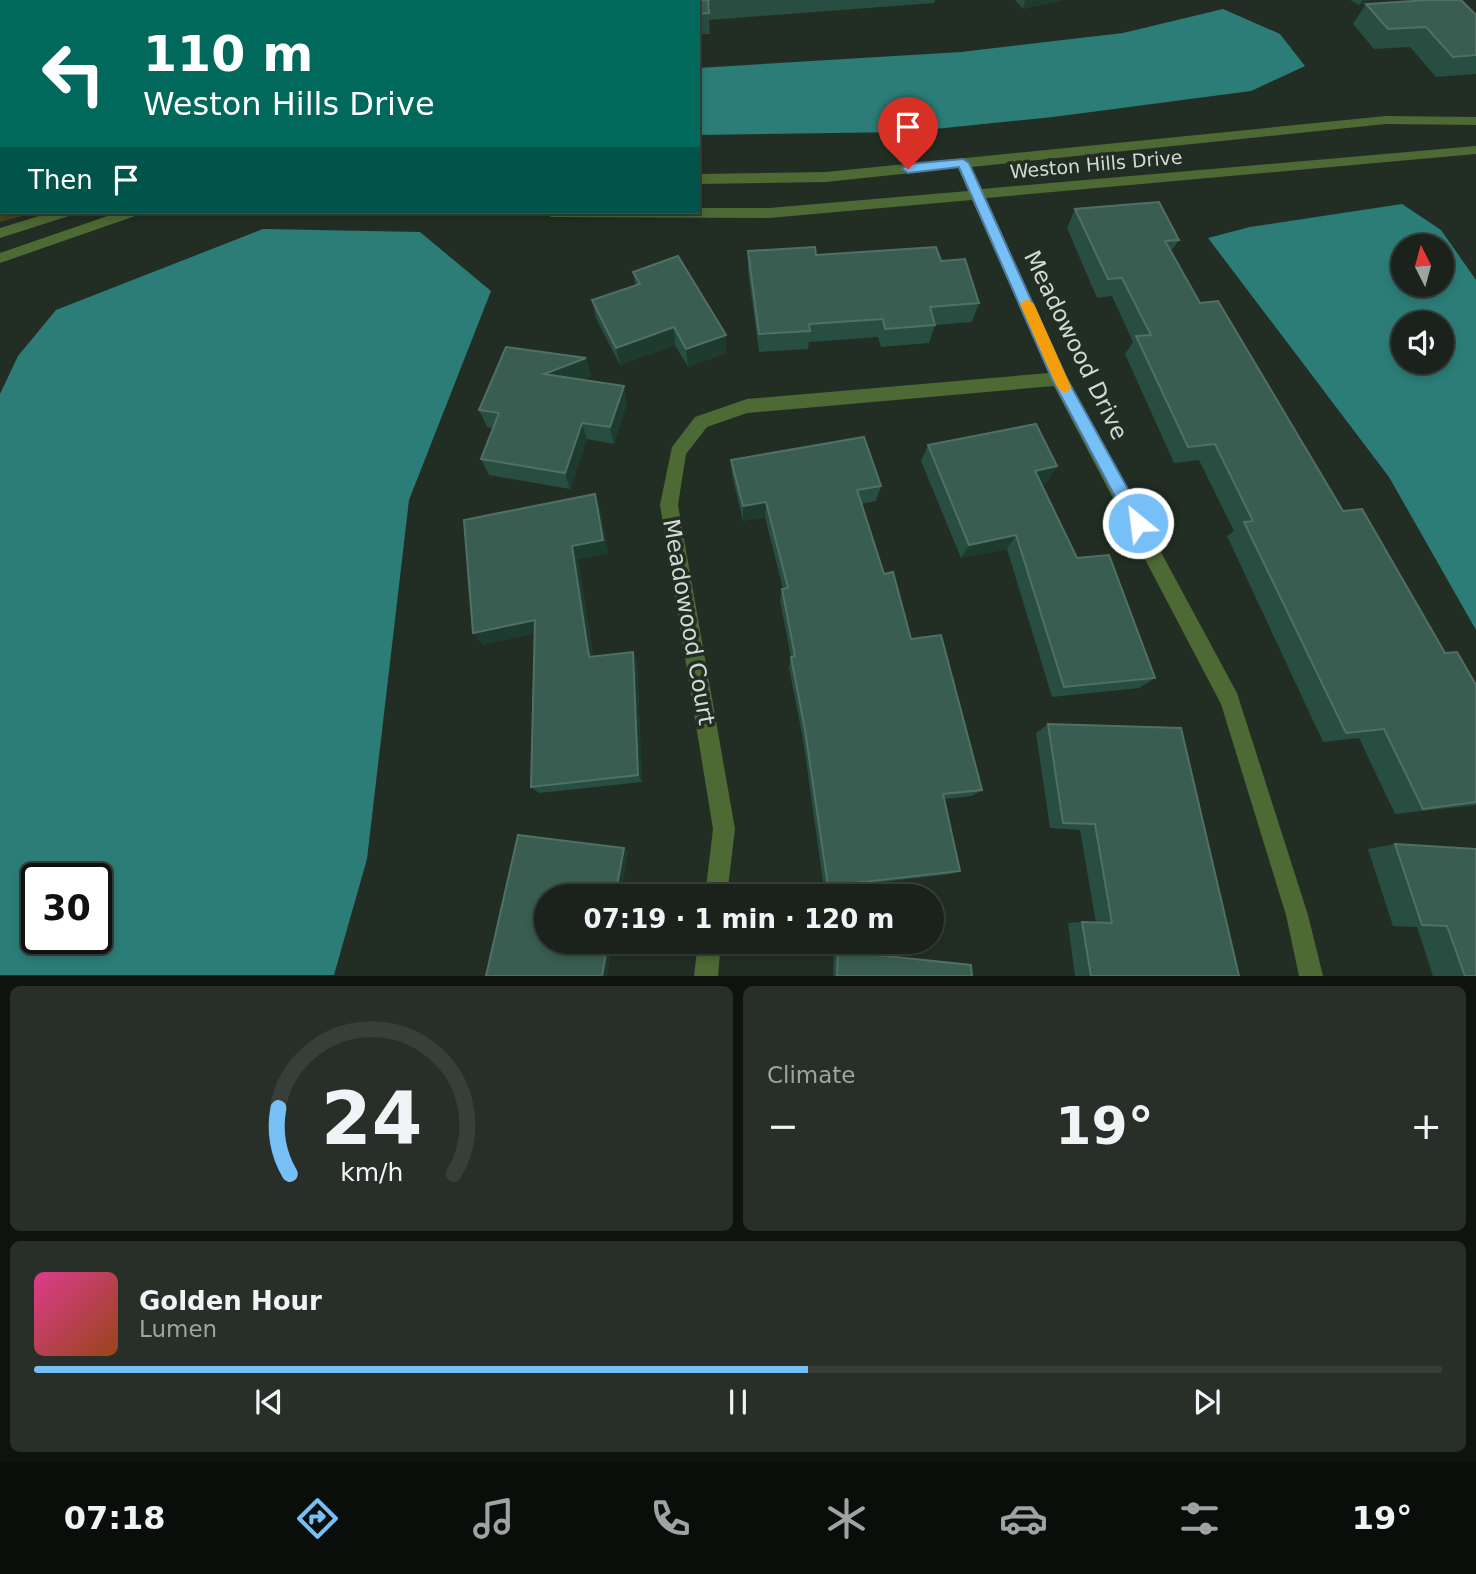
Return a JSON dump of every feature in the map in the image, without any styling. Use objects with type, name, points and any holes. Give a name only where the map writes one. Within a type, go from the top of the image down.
[{"type":"street","name":"Weston Hills Drive","points":[[700,179],[826,177],[1387,120],[1476,121]]},
{"type":"street","name":"Weston Hills Drive","points":[[700,213],[769,214],[1476,150]]},
{"type":"street","name":"Meadowood Drive","points":[[963,163],[1059,379],[1230,700],[1297,915],[1311,975]]},
{"type":"street","points":[[0,233],[62,214]]},
{"type":"street","points":[[0,258],[127,214]]},
{"type":"street","name":"Meadowood Court","points":[[717,884],[724,829],[669,505],[678,452],[701,422],[747,405],[1059,379]]},
{"type":"street","points":[[706,975],[709,954]]},
{"type":"green space","points":[[0,214],[30,214],[0,222]]},
{"type":"water","points":[[1223,9],[1280,34],[1305,66],[1251,91],[1053,117],[905,132],[700,135],[700,68],[961,52],[1123,33]]},
{"type":"water","points":[[1402,204],[1444,234],[1391,234],[1391,298],[1454,298],[1454,249],[1476,280],[1476,630],[1389,477],[1208,238],[1250,227]]},
{"type":"water","points":[[263,229],[420,232],[491,291],[409,500],[367,859],[334,975],[0,975],[0,394],[18,356],[56,310]]},
{"type":"building","points":[[700,0],[708,0],[709,13],[700,14]]},
{"type":"building","points":[[1461,0],[1476,15],[1476,55],[1453,57],[1426,27],[1388,29],[1366,4]]},
{"type":"building","points":[[1159,202],[1179,240],[1165,241],[1200,303],[1218,301],[1343,511],[1362,509],[1445,653],[1457,652],[1476,685],[1476,802],[1423,809],[1384,729],[1346,733],[1244,522],[1253,521],[1215,444],[1188,447],[1136,336],[1151,335],[1122,278],[1108,279],[1075,209]]},
{"type":"building","points":[[815,247],[816,255],[936,247],[941,261],[965,259],[979,303],[930,307],[935,325],[885,329],[883,319],[809,324],[810,331],[759,334],[748,251]]},
{"type":"building","points":[[678,256],[726,335],[686,349],[674,327],[616,348],[592,300],[640,284],[633,272]]},
{"type":"building","points":[[506,347],[586,358],[544,374],[624,386],[610,427],[582,423],[565,473],[481,459],[499,413],[479,410]]},
{"type":"building","points":[[1036,424],[1057,466],[1035,471],[1077,558],[1109,555],[1155,678],[1064,687],[1016,535],[969,545],[928,445]]},
{"type":"building","points":[[864,437],[881,486],[857,490],[884,574],[893,572],[911,639],[941,635],[982,790],[943,794],[960,871],[828,884],[805,730],[791,657],[795,656],[782,589],[788,588],[766,502],[743,506],[731,460]]},
{"type":"building","points":[[595,494],[603,540],[572,546],[589,657],[633,652],[638,775],[531,787],[535,620],[473,633],[464,520]]},
{"type":"building","points":[[1048,724],[1181,728],[1239,976],[1091,976],[1082,922],[1112,923],[1095,824],[1063,823]]},
{"type":"building","points":[[518,835],[624,848],[617,884],[534,884],[534,954],[606,954],[602,976],[486,976]]},
{"type":"building","points":[[1395,844],[1476,849],[1476,976],[1465,976],[1447,926],[1422,925]]},
{"type":"building","points":[[838,954],[866,954],[971,965],[972,976],[837,976]]},
{"type":"slow traffic","points":[[1027,304],[1064,387]]},
{"type":"route","points":[[908,169],[963,163],[1059,379],[1138,523]]}]
